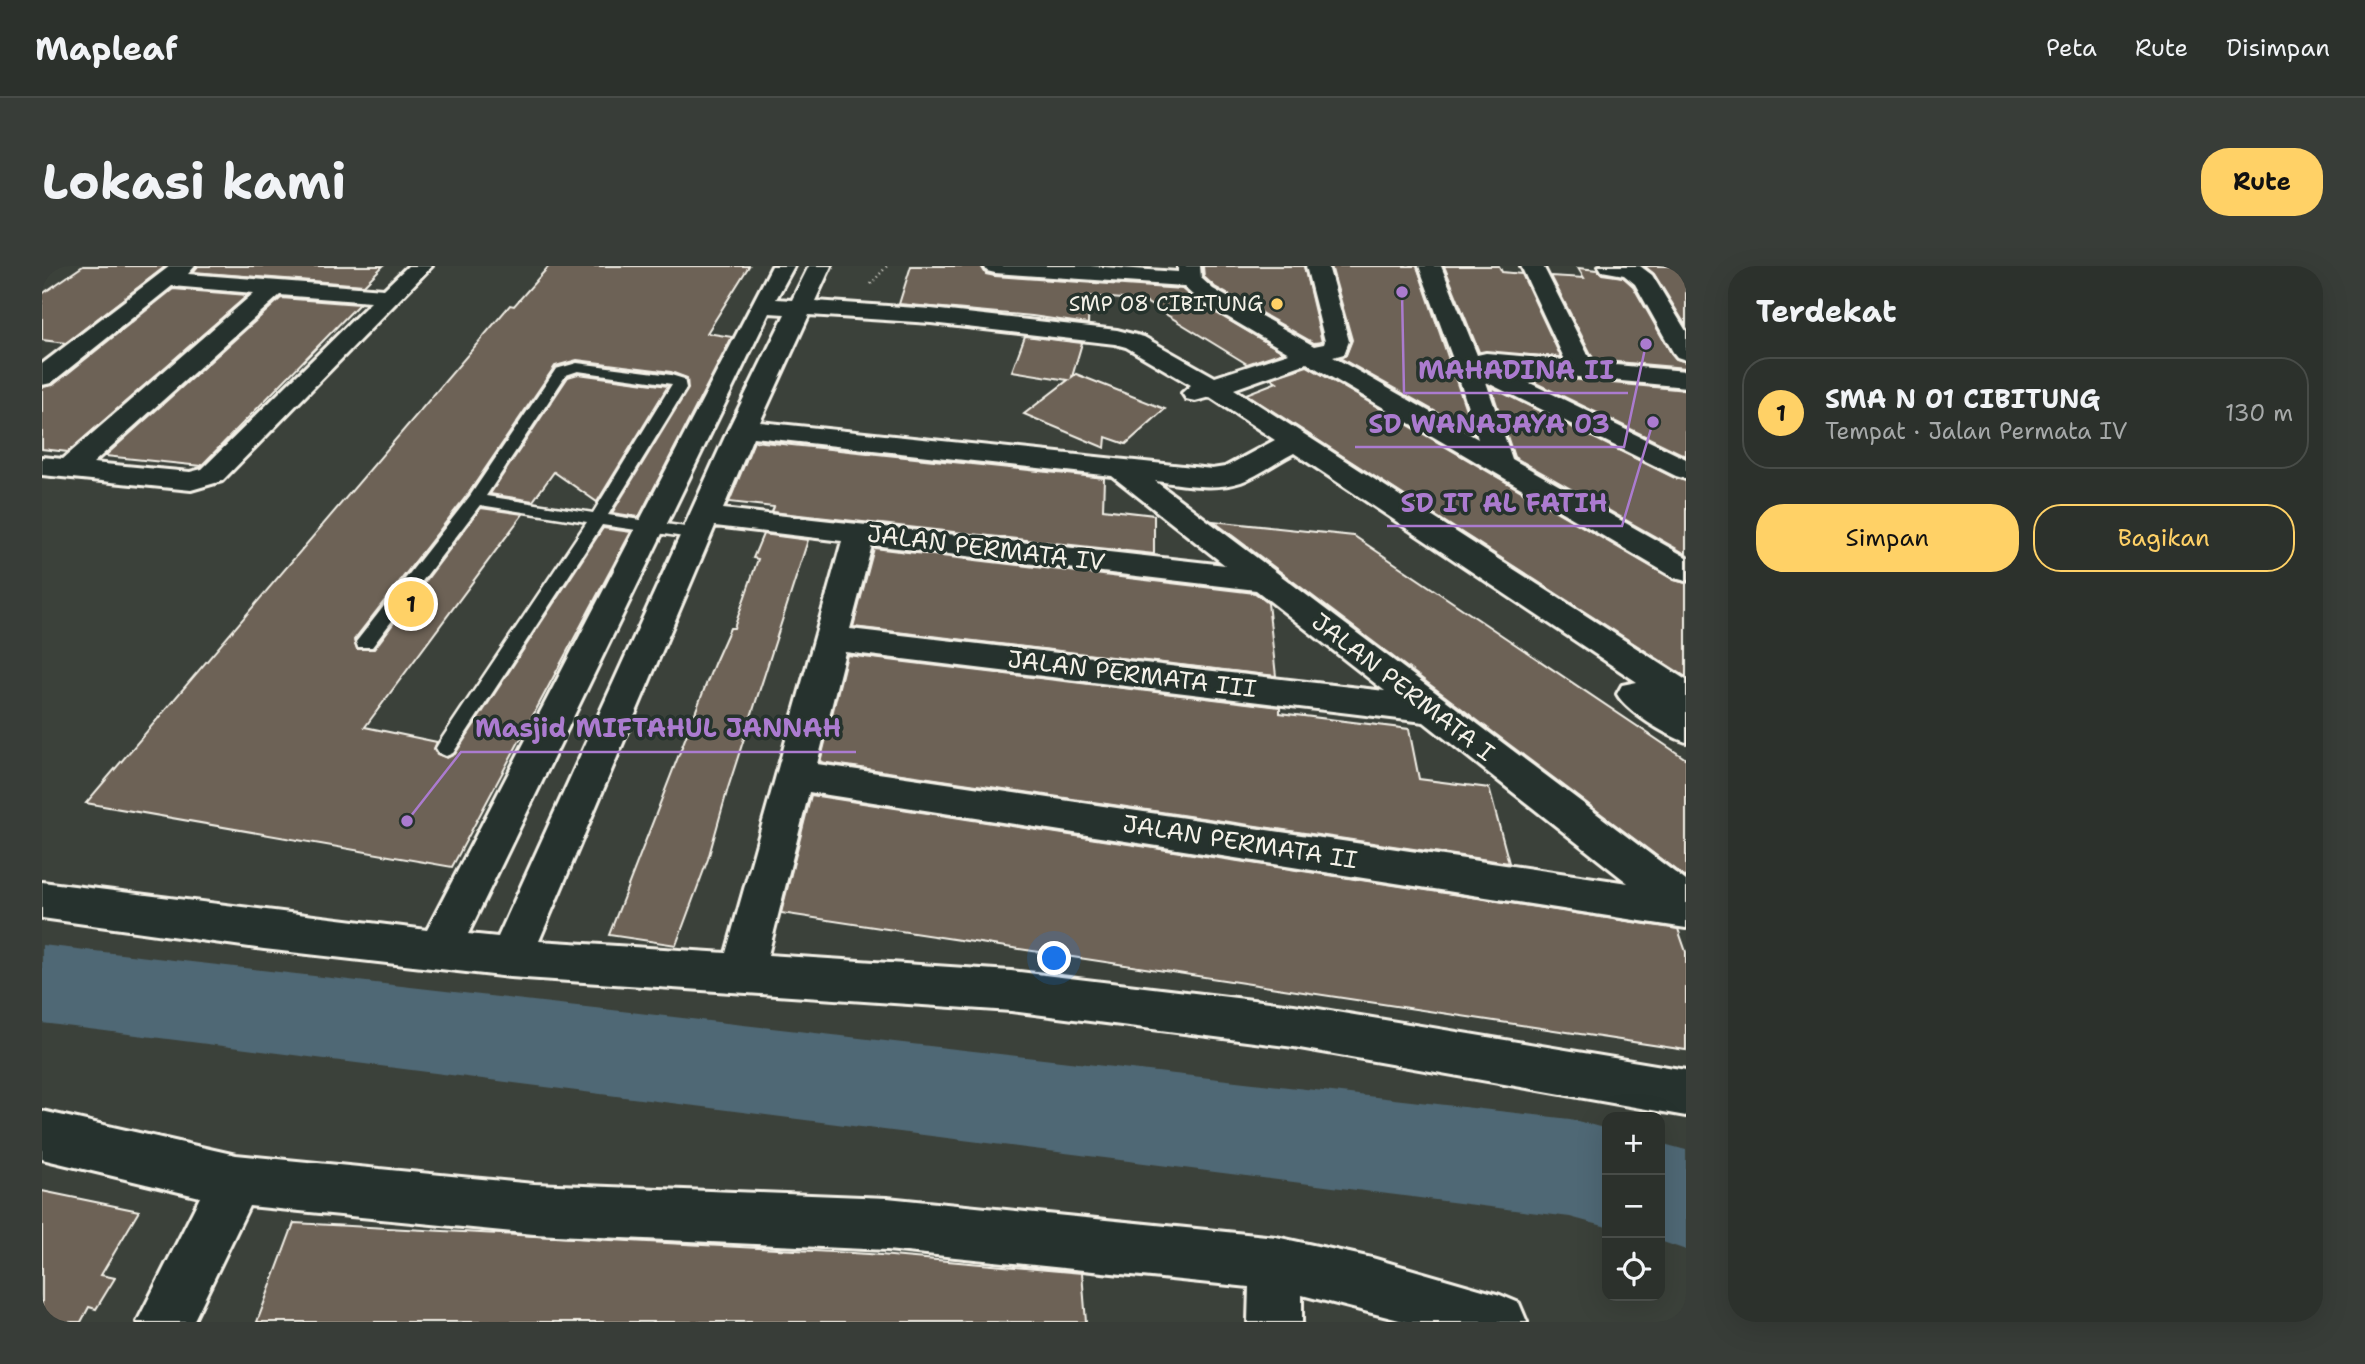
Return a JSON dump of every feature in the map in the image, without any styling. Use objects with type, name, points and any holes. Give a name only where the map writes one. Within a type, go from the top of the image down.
[{"type":"street","points":[[55,468],[191,481],[212,475],[421,266]]},
{"type":"street","points":[[439,950],[761,304],[783,266]]},
{"type":"street","points":[[510,958],[743,428],[820,266]]},
{"type":"street","points":[[995,266],[1189,273],[1205,294],[1686,571]]},
{"type":"street","points":[[1185,397],[1307,355],[1335,349],[1337,341],[1317,266]]},
{"type":"street","points":[[1430,266],[1466,360],[1500,465]]},
{"type":"street","points":[[1532,266],[1583,371]]},
{"type":"street","points":[[1610,266],[1631,270],[1644,280],[1686,352]]},
{"type":"street","points":[[42,377],[176,273],[274,288],[391,297]]},
{"type":"street","points":[[55,468],[274,288]]},
{"type":"street","points":[[761,304],[799,311],[1087,340],[1135,342],[1213,387],[1282,448],[1686,728]]},
{"type":"street","points":[[1087,340],[1122,355],[1185,397],[1282,448],[1686,697]]},
{"type":"street","points":[[1466,360],[1686,379]]},
{"type":"street","points":[[1466,360],[1686,470]]},
{"type":"street","points":[[743,428],[1221,478],[1282,448]]},
{"type":"street","name":"JALAN PERMATA I","points":[[1120,468],[1686,907]]},
{"type":"street","name":"JALAN PERMATA IV","points":[[702,525],[859,534],[1265,580]]},
{"type":"street","points":[[742,973],[859,534]]},
{"type":"street","name":"JALAN PERMATA III","points":[[831,639],[1433,710]]},
{"type":"street","name":"JALAN PERMATA II","points":[[794,775],[1686,907]]},
{"type":"street","points":[[42,900],[510,958],[1011,991],[1294,1026],[1686,1093]]},
{"type":"street","points":[[42,1135],[236,1180],[534,1209],[900,1225],[1276,1263],[1372,1285],[1500,1322]]},
{"type":"street","points":[[164,1322],[236,1180]]},
{"type":"street","points":[[1275,1322],[1276,1263]]},
{"type":"lane","points":[[365,642],[476,499],[561,372],[577,367],[678,382],[679,388],[598,519],[446,748]]},
{"type":"lane","points":[[476,499],[650,527],[702,525]]},
{"type":"building","points":[[83,266],[166,266],[66,343],[42,340],[42,294]]},
{"type":"building","points":[[198,266],[383,266],[364,285],[193,272]]},
{"type":"building","points":[[549,266],[749,266],[707,333],[732,337],[639,517],[612,513],[688,389],[687,378],[671,372],[577,360],[555,366],[468,494],[354,640],[357,649],[374,649],[481,508],[523,514],[365,727],[437,742],[434,749],[437,754],[447,758],[455,754],[603,528],[631,532],[452,867],[86,803],[510,305],[514,306]]},
{"type":"building","points":[[911,266],[981,266],[986,274],[995,276],[1182,289],[1196,301],[1283,352],[1247,364],[1144,301],[1089,296],[1088,324],[899,304]]},
{"type":"building","points":[[1203,266],[1304,266],[1322,342],[1314,343],[1215,287],[1204,277]]},
{"type":"building","points":[[1331,266],[1417,266],[1474,433],[1340,358],[1346,355],[1352,340]]},
{"type":"building","points":[[1444,266],[1499,266],[1502,272],[1522,274],[1561,357],[1479,352]]},
{"type":"building","points":[[1644,266],[1686,266],[1686,326],[1654,274]]},
{"type":"building","points":[[1578,268],[1623,277],[1633,286],[1671,353],[1676,359],[1686,362],[1686,368],[1594,360],[1551,276],[1584,278]]},
{"type":"building","points":[[173,289],[248,295],[68,452],[42,449],[42,387],[53,385]]},
{"type":"building","points":[[281,298],[359,304],[201,466],[105,456]]},
{"type":"building","points":[[1025,336],[1082,343],[1072,377],[1076,374],[1165,409],[1126,444],[1106,437],[1105,448],[1024,414],[1068,380],[1012,371]]},
{"type":"building","points":[[1307,366],[1674,580],[1686,583],[1686,677],[1246,394],[1277,382],[1271,378]]},
{"type":"building","points":[[578,374],[668,386],[597,502],[554,472],[533,501],[490,494],[568,377]]},
{"type":"building","points":[[1517,374],[1686,390],[1686,456]]},
{"type":"building","points":[[1491,387],[1686,481],[1686,554],[1514,457]]},
{"type":"building","points":[[754,441],[1104,478],[1103,509],[1154,515],[1154,554],[772,512],[774,507],[729,502]]},
{"type":"building","points":[[1213,521],[1354,536],[1686,759],[1686,878]]},
{"type":"building","points":[[763,534],[808,540],[728,788],[708,859],[676,945],[609,935],[714,664],[730,628],[734,628],[758,559],[753,558]]},
{"type":"building","points":[[874,548],[1255,593],[1268,603],[1276,676],[853,627]]},
{"type":"building","points":[[847,655],[1280,707],[1280,713],[1409,729],[1419,779],[1489,788],[1509,863],[820,762]]},
{"type":"building","points":[[811,795],[1678,929],[1686,952],[1686,1050],[781,913]]},
{"type":"building","points":[[42,1191],[139,1211],[101,1275],[115,1278],[96,1309],[89,1307],[81,1322],[42,1322]]},
{"type":"building","points":[[294,1223],[869,1254],[1082,1273],[1086,1322],[257,1322]]},
{"type":"waterway","points":[[42,984],[1570,1168],[1602,1177]]},
{"type":"waterway","points":[[1665,1194],[1686,1200]]},
{"type":"place","name":"MAHADINA II","points":[[1402,292]]},
{"type":"place","name":"SMP 08 CIBITUNG","points":[[1277,304]]},
{"type":"place","name":"SD WANAJAYA 03","points":[[1646,344]]},
{"type":"place","name":"SD IT AL FATIH","points":[[1653,422]]},
{"type":"place","name":"SMA N 01 CIBITUNG","points":[[411,604]]},
{"type":"place","name":"Masjid MIFTAHUL JANNAH","points":[[407,821]]}]
